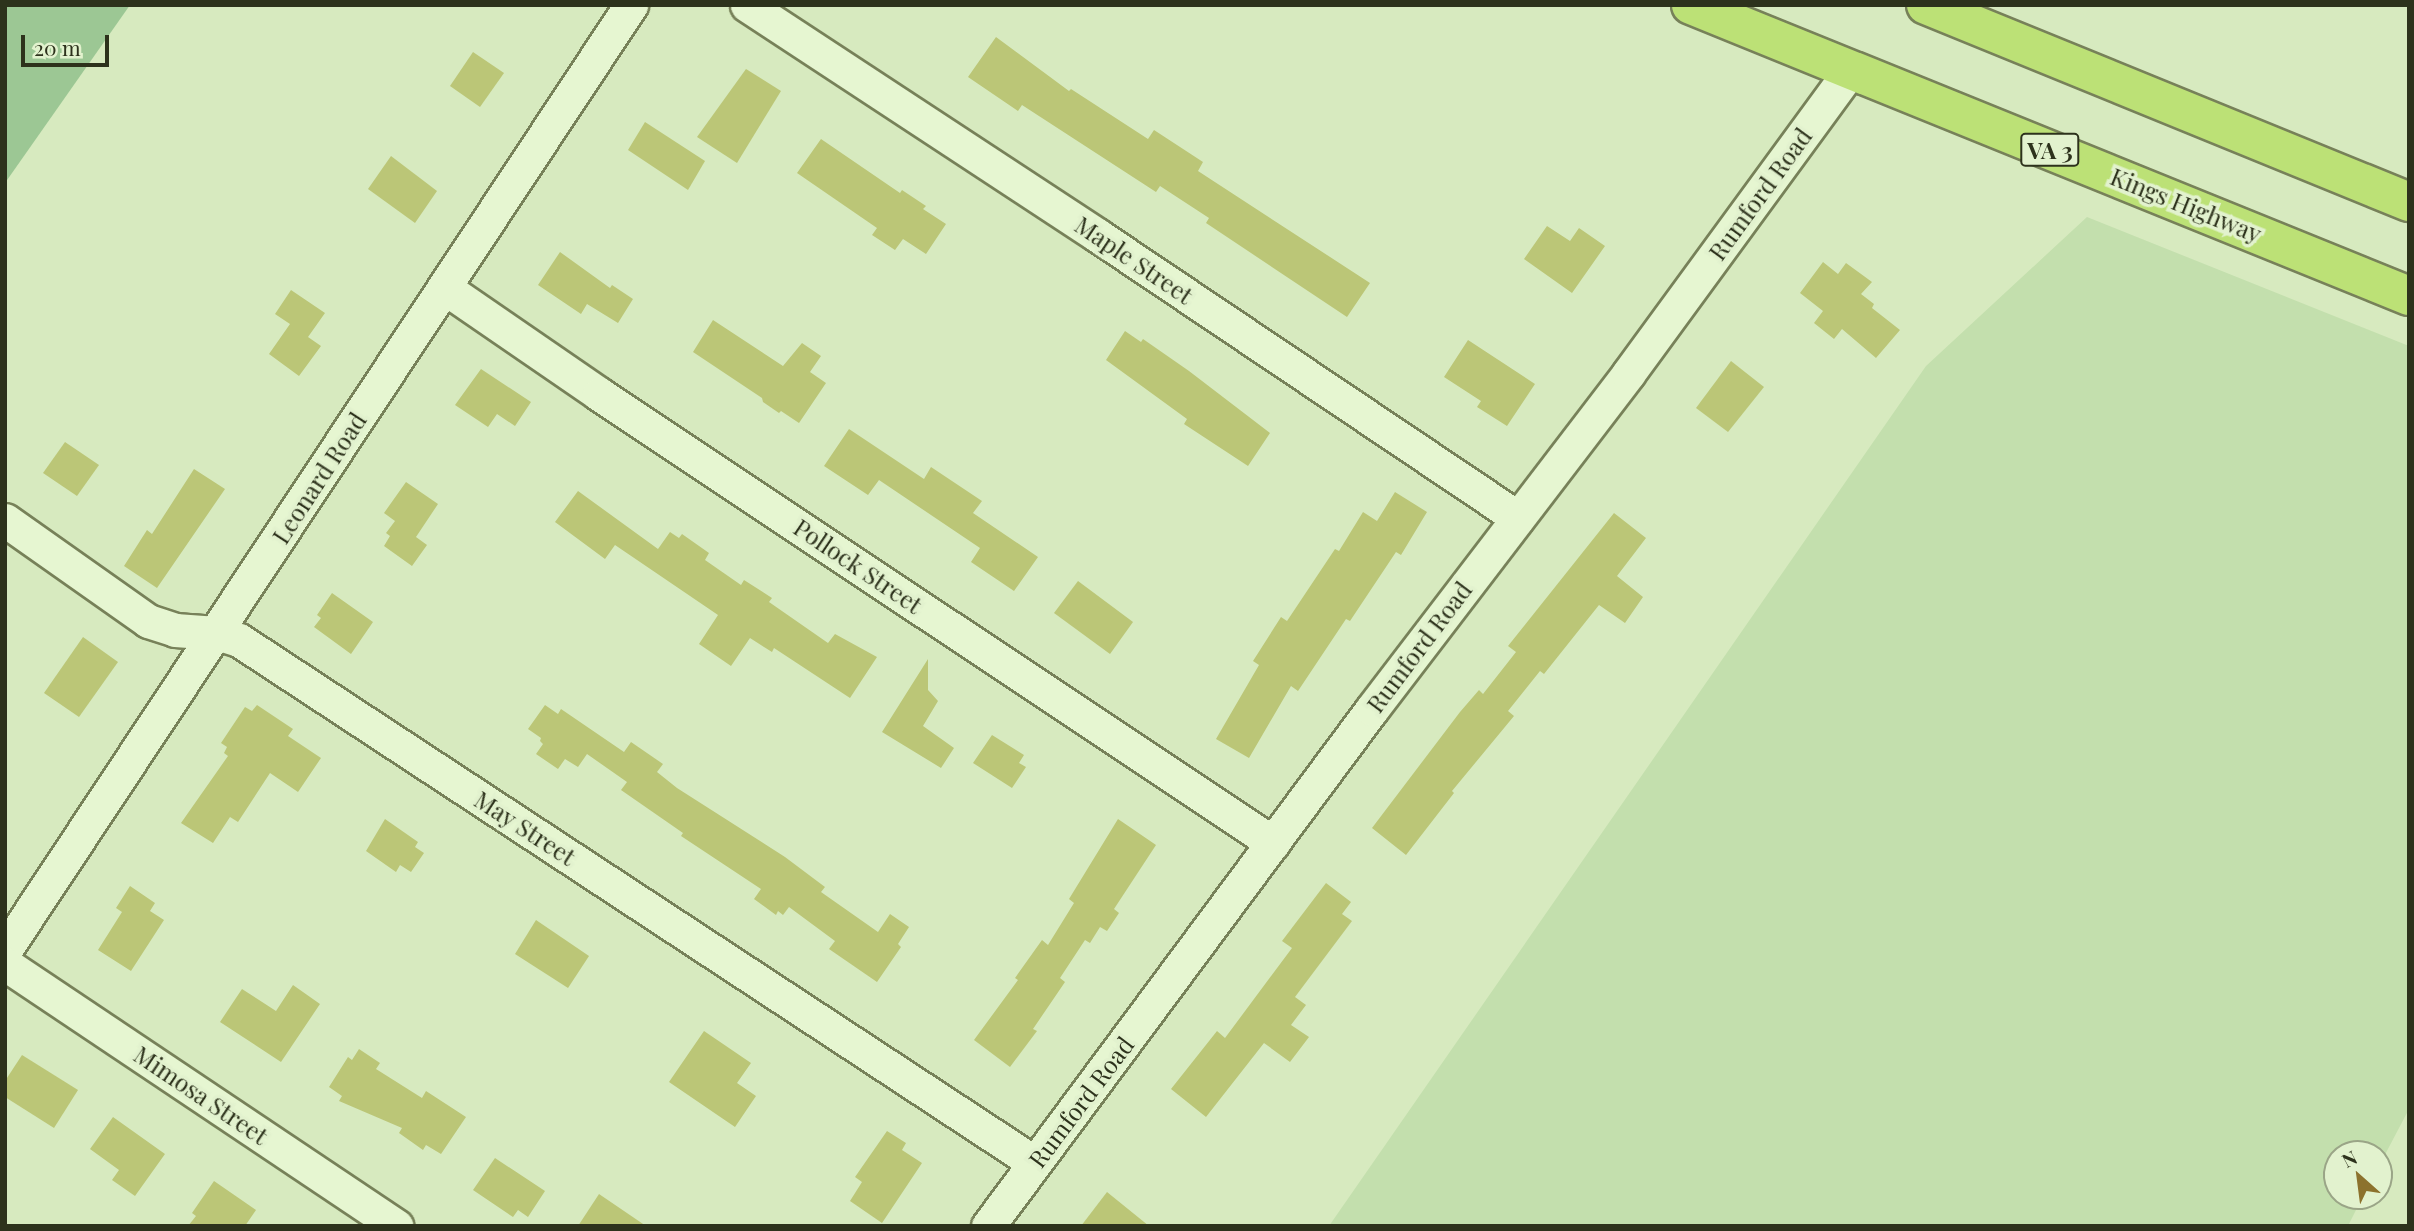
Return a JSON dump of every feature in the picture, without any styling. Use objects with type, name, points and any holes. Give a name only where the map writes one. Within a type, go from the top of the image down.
[{"type":"highway","name":"Kings Highway","points":[[1691,5],[2409,296]]},
{"type":"highway","points":[[1926,5],[2409,202]]},
{"type":"street","name":"Leonard Road","points":[[5,950],[631,5]]},
{"type":"street","name":"Maple Street","points":[[747,5],[1086,227],[1518,518]]},
{"type":"street","name":"Rumford Road","points":[[988,1226],[1273,843],[1628,374],[1851,69]]},
{"type":"street","name":"Pollock Street","points":[[446,288],[1273,843]]},
{"type":"street","name":"May Street","points":[[5,520],[148,621],[175,630],[217,633],[239,640],[1035,1163]]},
{"type":"street","name":"Mimosa Street","points":[[5,964],[397,1226]]},
{"type":"green space","points":[[5,5],[130,5],[5,183]]},
{"type":"green space","points":[[2087,217],[2409,346],[2409,1109],[2393,1140],[2323,1140],[2323,1210],[2356,1210],[2348,1226],[1329,1226],[1926,366]]},
{"type":"building","points":[[996,37],[1069,91],[1071,89],[1148,139],[1154,130],[1203,162],[1198,171],[1370,283],[1347,317],[1206,223],[1209,218],[1160,186],[1156,192],[1022,105],[1018,111],[968,77]]},
{"type":"building","points":[[473,52],[504,73],[480,107],[450,86]]},
{"type":"building","points":[[746,69],[781,91],[737,163],[697,137]]},
{"type":"building","points":[[645,122],[705,161],[688,190],[628,150]]},
{"type":"building","points":[[821,139],[900,193],[902,190],[926,206],[923,209],[946,224],[926,254],[903,239],[895,250],[872,235],[877,228],[797,173]]},
{"type":"building","points":[[391,156],[437,191],[415,223],[368,189]]},
{"type":"building","points":[[1547,226],[1570,241],[1579,228],[1605,246],[1572,293],[1524,259]]},
{"type":"building","points":[[560,252],[610,288],[612,285],[633,299],[618,323],[587,304],[581,314],[538,285]]},
{"type":"building","points":[[1823,262],[1838,274],[1846,263],[1872,282],[1861,294],[1874,304],[1872,308],[1900,330],[1876,358],[1842,329],[1834,339],[1814,323],[1823,311],[1800,293]]},
{"type":"building","points":[[291,290],[325,313],[308,337],[321,346],[299,376],[269,354],[290,324],[275,314]]},
{"type":"building","points":[[713,320],[783,366],[802,343],[821,356],[810,372],[826,383],[799,423],[781,411],[779,413],[763,402],[762,398],[693,352]]},
{"type":"building","points":[[1125,331],[1141,342],[1143,339],[1189,371],[1270,433],[1248,466],[1184,424],[1187,419],[1106,360]]},
{"type":"building","points":[[1468,340],[1535,384],[1507,426],[1477,407],[1481,401],[1444,377]]},
{"type":"building","points":[[1731,361],[1764,387],[1728,432],[1696,408]]},
{"type":"building","points":[[481,369],[531,402],[515,426],[497,414],[488,427],[455,405]]},
{"type":"building","points":[[849,429],[924,479],[931,467],[982,501],[973,513],[1038,557],[1014,591],[971,562],[980,548],[879,480],[868,495],[824,466]]},
{"type":"building","points":[[65,442],[99,465],[77,496],[43,473]]},
{"type":"building","points":[[194,469],[225,489],[157,588],[124,566],[147,530],[152,534]]},
{"type":"building","points":[[406,482],[438,504],[416,537],[427,545],[412,566],[384,546],[390,536],[386,533],[395,521],[384,513]]},
{"type":"building","points":[[578,491],[658,549],[670,532],[679,538],[682,534],[709,553],[705,560],[741,585],[744,580],[772,598],[769,602],[828,643],[835,634],[877,657],[850,698],[774,648],[772,652],[750,638],[731,666],[699,644],[718,615],[615,545],[605,559],[555,522]]},
{"type":"building","points":[[1395,492],[1427,512],[1401,555],[1396,552],[1350,621],[1346,619],[1298,691],[1291,686],[1249,758],[1216,739],[1259,665],[1253,661],[1281,617],[1287,621],[1335,549],[1339,551],[1363,512],[1377,521]]},
{"type":"building","points":[[1614,513],[1646,538],[1617,576],[1643,597],[1625,623],[1599,605],[1544,674],[1540,671],[1508,711],[1514,716],[1452,791],[1454,793],[1406,855],[1372,828],[1460,712],[1479,690],[1483,694],[1516,652],[1508,646]]},
{"type":"building","points":[[1078,581],[1133,622],[1110,654],[1054,613]]},
{"type":"building","points":[[332,593],[373,622],[351,654],[314,627],[321,618],[317,615]]},
{"type":"building","points":[[83,637],[118,662],[79,717],[44,693]]},
{"type":"building","points":[[928,659],[928,690],[938,701],[923,726],[954,748],[941,768],[882,732]]},
{"type":"building","points":[[257,705],[293,729],[288,736],[321,758],[298,792],[270,773],[238,822],[230,817],[213,843],[181,823],[228,756],[224,753],[227,747],[221,743],[245,707],[252,711]]},
{"type":"building","points":[[545,705],[558,714],[561,709],[624,752],[631,742],[663,764],[657,772],[677,788],[785,857],[825,887],[821,892],[878,932],[890,914],[909,927],[898,944],[901,947],[877,982],[829,949],[835,941],[789,907],[783,915],[778,911],[776,915],[754,899],[761,889],[681,836],[683,833],[621,790],[627,782],[587,754],[578,767],[565,759],[558,769],[536,754],[543,744],[541,738],[528,729]]},
{"type":"building","points":[[992,735],[1024,755],[1019,763],[1026,767],[1012,788],[973,763]]},
{"type":"building","points":[[385,819],[418,842],[415,847],[424,853],[411,872],[400,865],[396,872],[366,851]]},
{"type":"building","points":[[1118,819],[1156,845],[1114,909],[1119,913],[1107,931],[1100,927],[1090,943],[1085,940],[1060,978],[1065,982],[1033,1029],[1037,1031],[1010,1067],[974,1040],[1018,980],[1015,978],[1042,940],[1048,945],[1074,903],[1069,899]]},
{"type":"building","points":[[1326,883],[1351,902],[1342,914],[1352,921],[1295,997],[1306,1005],[1291,1025],[1309,1037],[1290,1062],[1264,1043],[1206,1117],[1171,1089],[1217,1031],[1225,1038],[1292,948],[1282,941]]},
{"type":"building","points":[[130,886],[155,903],[150,911],[164,920],[131,971],[98,950],[122,912],[116,908]]},
{"type":"building","points":[[536,920],[589,956],[568,988],[515,954]]},
{"type":"building","points":[[293,985],[320,1004],[281,1062],[220,1022],[242,989],[276,1011]]},
{"type":"building","points":[[704,1031],[751,1063],[737,1083],[756,1096],[735,1127],[669,1082]]},
{"type":"building","points":[[359,1049],[380,1063],[376,1069],[422,1098],[426,1091],[466,1117],[441,1154],[426,1145],[423,1150],[399,1133],[402,1128],[339,1101],[342,1096],[329,1087],[348,1057],[352,1060]]},
{"type":"building","points":[[22,1055],[78,1090],[54,1128],[5,1097],[5,1081]]},
{"type":"building","points":[[113,1117],[165,1154],[135,1196],[112,1180],[119,1170],[90,1149]]},
{"type":"building","points":[[887,1131],[906,1143],[902,1150],[922,1163],[882,1223],[850,1201],[862,1182],[855,1177]]},
{"type":"building","points":[[495,1158],[545,1191],[528,1217],[518,1210],[513,1217],[473,1190]]},
{"type":"building","points":[[214,1181],[256,1210],[245,1226],[188,1226],[196,1216],[192,1213]]},
{"type":"building","points":[[1107,1192],[1149,1226],[1081,1226]]},
{"type":"building","points":[[599,1194],[646,1226],[578,1226]]}]
